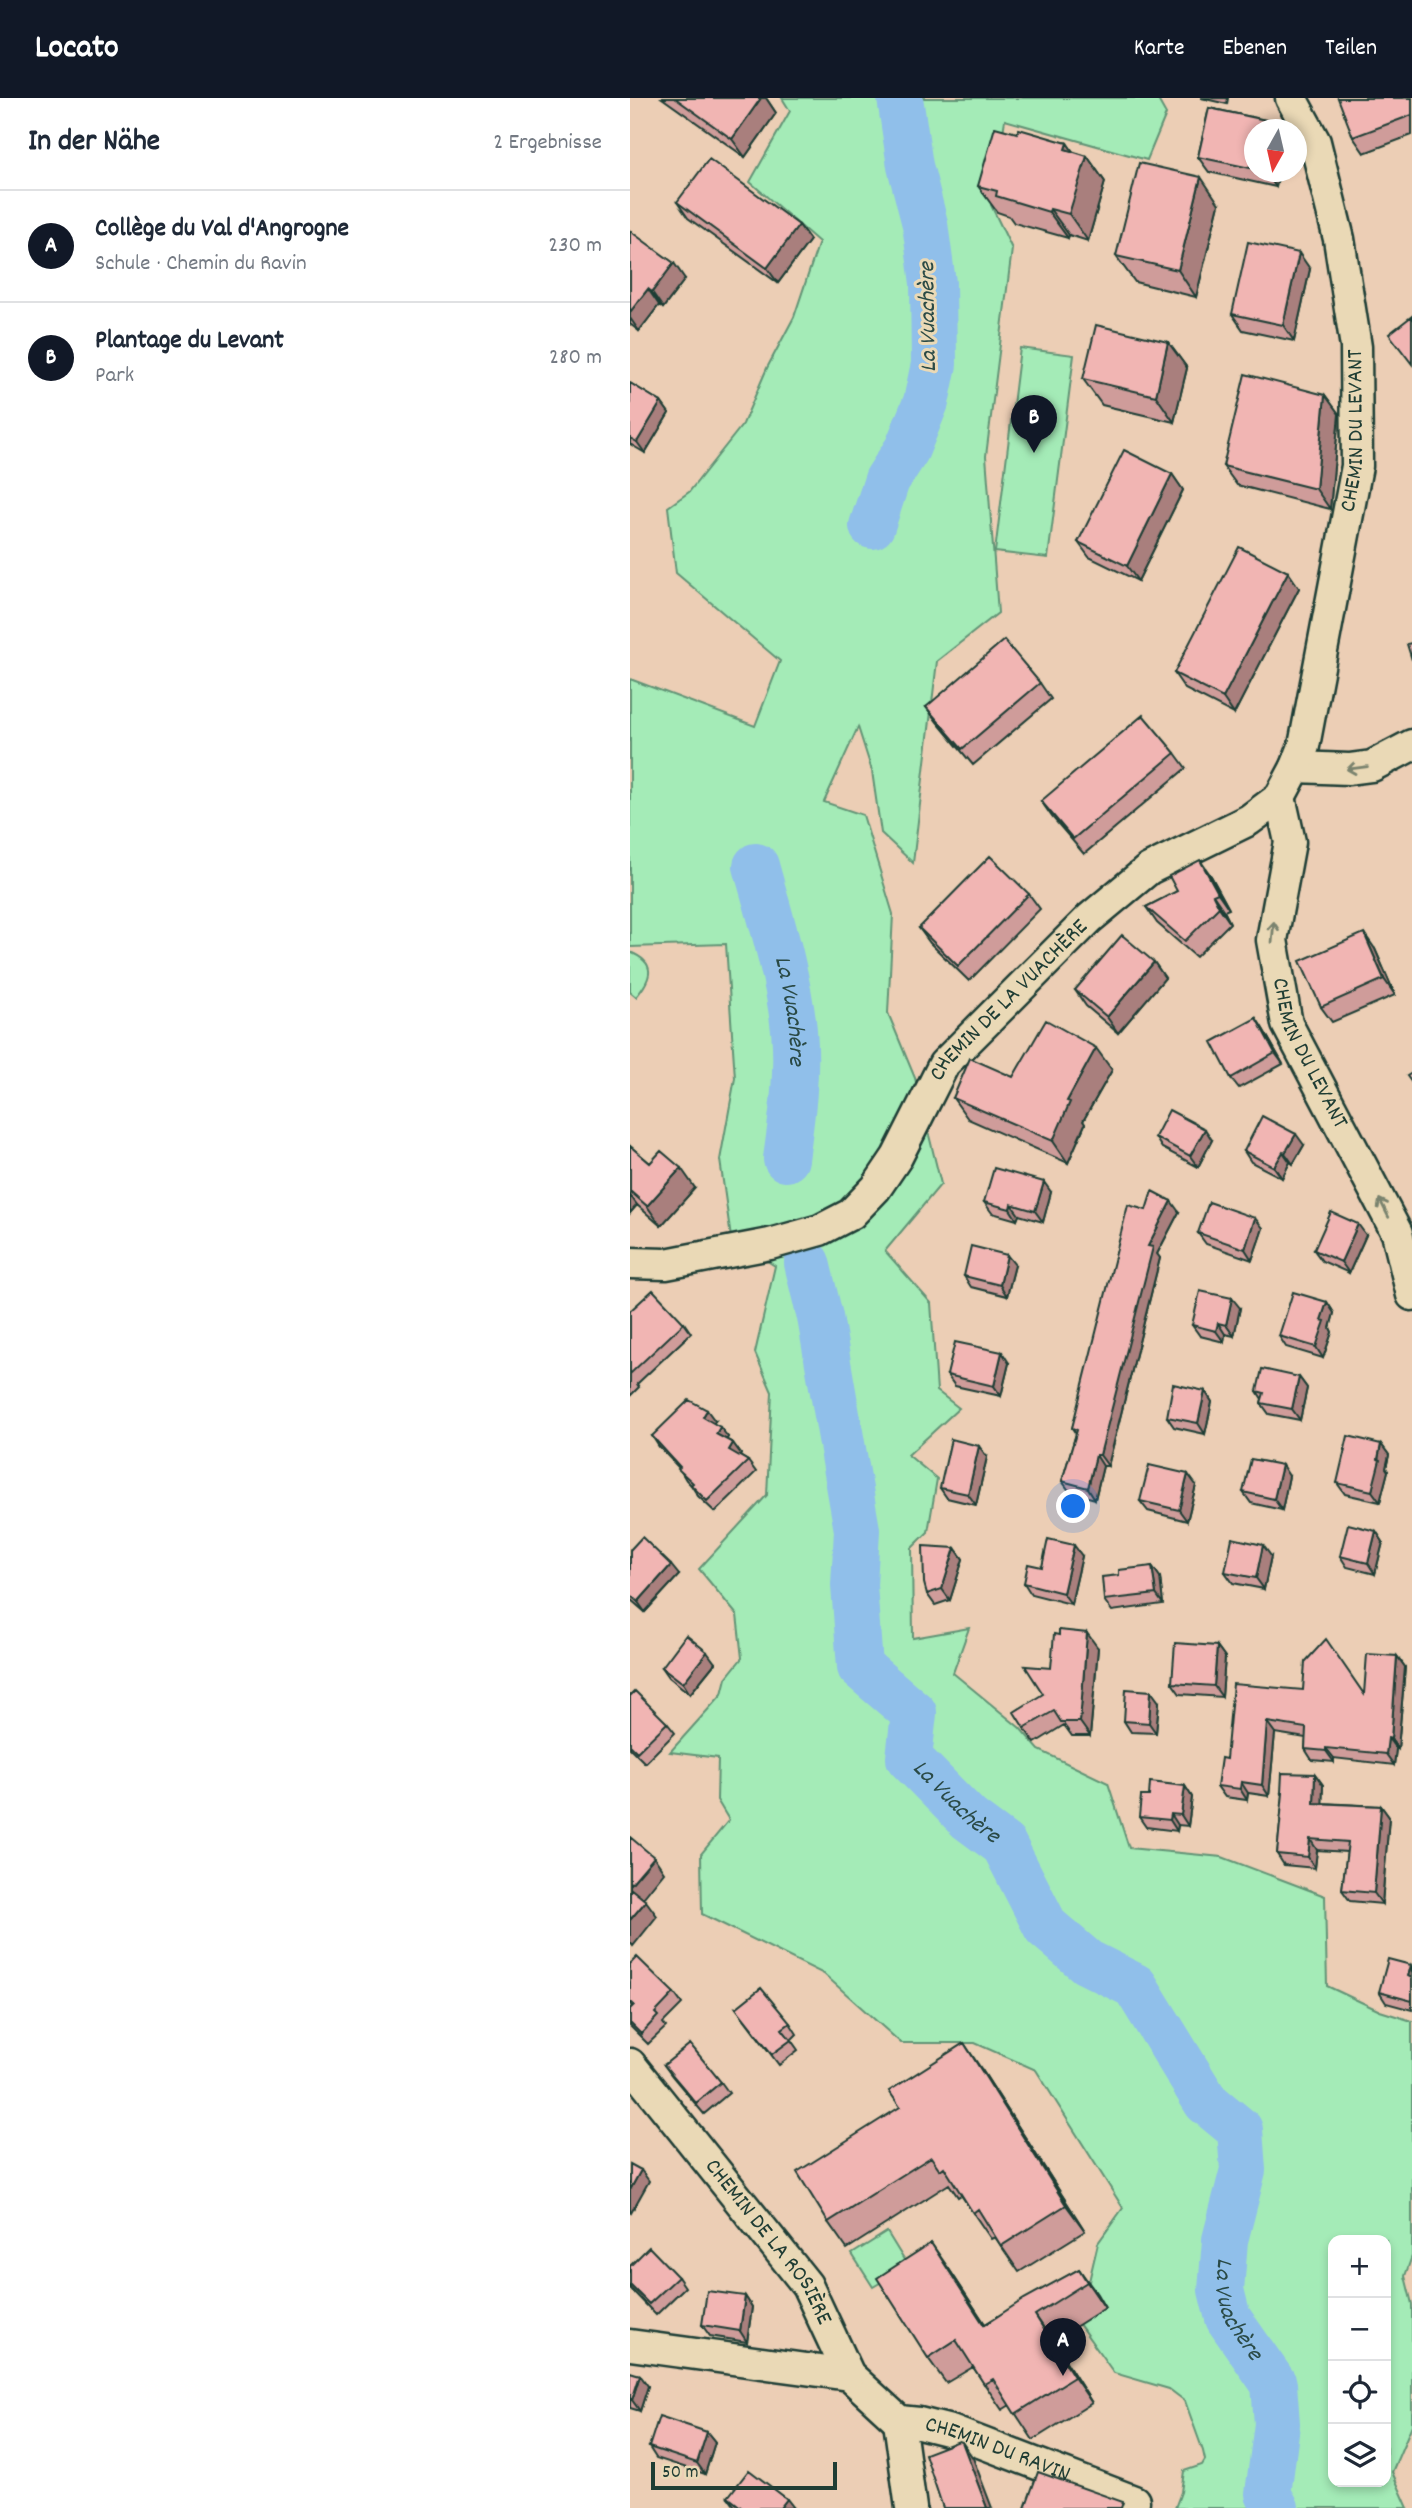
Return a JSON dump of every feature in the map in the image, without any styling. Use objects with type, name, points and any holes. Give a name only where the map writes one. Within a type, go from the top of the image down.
[{"type":"street","name":"CHEMIN DU LEVANT","points":[[1291,98],[1315,142],[1339,239],[1356,347],[1357,466],[1304,747],[1296,768]]},
{"type":"street","points":[[1296,768],[1349,769],[1372,766],[1412,745]]},
{"type":"street","name":"CHEMIN DE LA VUACHÈRE","points":[[630,1264],[666,1264],[770,1244],[820,1230],[851,1214],[876,1188],[897,1157],[944,1064],[1090,918],[1149,869],[1250,820],[1280,797],[1296,768]]},
{"type":"street","name":"CHEMIN DU LEVANT","points":[[1280,797],[1290,842],[1272,940],[1287,1024],[1397,1233],[1412,1295]]},
{"type":"street","name":"CHEMIN DE LA ROSIÈRE","points":[[630,2064],[807,2285],[849,2375],[899,2421]]},
{"type":"street","points":[[630,2345],[849,2375]]},
{"type":"street","points":[[899,2421],[911,2508]]},
{"type":"street","name":"CHEMIN DU RAVIN","points":[[899,2421],[951,2431],[1135,2501]]},
{"type":"green space","points":[[782,98],[1157,98],[1166,114],[1147,160],[1005,120],[991,205],[1012,249],[986,456],[998,613],[937,661],[913,863],[881,833],[872,771],[858,727],[824,802],[863,815],[893,914],[888,1013],[915,1078],[941,1184],[885,1251],[931,1303],[937,1391],[959,1408],[908,1455],[937,1479],[928,1532],[912,1548],[913,1638],[969,1628],[953,1673],[1020,1728],[1039,1750],[1108,1783],[1129,1848],[1222,1857],[1325,1896],[1327,1986],[1380,2011],[1412,2021],[1412,2256],[1405,2276],[1412,2304],[1412,2425],[1392,2472],[1408,2508],[1175,2508],[1184,2471],[1202,2465],[1205,2460],[1203,2451],[1185,2401],[1169,2389],[1114,2373],[1079,2324],[1098,2243],[1123,2208],[1036,2070],[975,2043],[901,2043],[824,1974],[702,1914],[701,1854],[729,1820],[717,1800],[718,1758],[670,1752],[722,1694],[726,1678],[742,1658],[737,1615],[699,1569],[767,1495],[772,1392],[755,1353],[775,1266],[731,1238],[720,1160],[735,1078],[726,944],[630,947],[630,679],[755,726],[780,661],[676,573],[668,507],[689,492],[743,424],[767,368],[794,317],[819,242],[750,182],[790,111]]},
{"type":"green space","points":[[1020,348],[1074,355],[1048,558],[995,552]]},
{"type":"green space","points":[[630,952],[645,961],[649,972],[646,984],[636,997],[630,992]]},
{"type":"green space","points":[[887,2232],[917,2281],[890,2277],[873,2287],[852,2254]]},
{"type":"building","points":[[675,98],[761,98],[732,139]]},
{"type":"building","points":[[1338,98],[1412,98],[1412,115],[1353,137]]},
{"type":"building","points":[[1209,108],[1261,119],[1244,119],[1244,167],[1198,157]]},
{"type":"building","points":[[995,127],[1017,133],[1019,129],[1067,143],[1065,149],[1087,156],[1069,214],[1050,209],[1049,212],[996,196],[997,191],[978,186]]},
{"type":"building","points":[[709,159],[799,225],[767,268],[677,202]]},
{"type":"building","points":[[1139,163],[1201,177],[1178,270],[1116,256]]},
{"type":"building","points":[[630,231],[674,263],[652,292],[648,289],[630,312]]},
{"type":"building","points":[[1248,242],[1299,253],[1283,325],[1232,314]]},
{"type":"building","points":[[1412,316],[1412,364],[1389,334]]},
{"type":"building","points":[[1096,325],[1168,342],[1156,396],[1083,379]]},
{"type":"building","points":[[1245,374],[1325,395],[1316,489],[1223,466]]},
{"type":"building","points":[[630,383],[661,402],[637,442],[630,438]]},
{"type":"building","points":[[1124,450],[1172,474],[1127,566],[1078,542]]},
{"type":"building","points":[[1239,547],[1288,572],[1223,698],[1174,673]]},
{"type":"building","points":[[1004,640],[1040,683],[962,749],[926,707]]},
{"type":"building","points":[[1412,643],[1412,660],[1407,644]]},
{"type":"building","points":[[1143,715],[1175,753],[1073,839],[1041,801]]},
{"type":"building","points":[[990,856],[1029,894],[958,966],[919,928]]},
{"type":"building","points":[[1200,860],[1218,893],[1213,895],[1219,907],[1185,941],[1146,907],[1177,891],[1169,876]]},
{"type":"building","points":[[1364,933],[1384,979],[1321,1007],[1300,961]]},
{"type":"building","points":[[1122,935],[1154,962],[1107,1017],[1075,990]]},
{"type":"building","points":[[1256,1018],[1275,1053],[1231,1078],[1212,1042]]},
{"type":"building","points":[[1046,1020],[1096,1048],[1067,1101],[1070,1102],[1053,1141],[953,1098],[970,1058],[1013,1077]]},
{"type":"building","points":[[1169,1110],[1205,1129],[1190,1156],[1155,1137]]},
{"type":"building","points":[[1262,1116],[1296,1134],[1274,1167],[1244,1151]]},
{"type":"building","points":[[630,1146],[650,1163],[661,1151],[681,1168],[647,1206],[630,1191]]},
{"type":"building","points":[[994,1168],[1044,1182],[1035,1211],[1011,1204],[1010,1209],[984,1202]]},
{"type":"building","points":[[1152,1191],[1171,1201],[1148,1246],[1153,1247],[1100,1455],[1096,1455],[1088,1488],[1062,1481],[1077,1430],[1072,1428],[1128,1205],[1146,1210]]},
{"type":"building","points":[[1209,1202],[1255,1218],[1245,1249],[1198,1233]]},
{"type":"building","points":[[1331,1212],[1358,1224],[1341,1262],[1314,1250]]},
{"type":"building","points":[[971,1246],[1007,1255],[1000,1285],[964,1276]]},
{"type":"building","points":[[653,1290],[684,1323],[630,1374],[630,1311]]},
{"type":"building","points":[[1200,1291],[1232,1298],[1226,1325],[1218,1323],[1216,1331],[1192,1325]]},
{"type":"building","points":[[1293,1292],[1327,1302],[1321,1320],[1325,1321],[1316,1347],[1279,1336]]},
{"type":"building","points":[[955,1342],[1002,1352],[994,1386],[947,1375]]},
{"type":"building","points":[[1262,1369],[1299,1377],[1292,1409],[1261,1403],[1264,1393],[1257,1391]]},
{"type":"building","points":[[1173,1384],[1205,1391],[1198,1423],[1167,1417]]},
{"type":"building","points":[[689,1400],[707,1410],[703,1417],[720,1427],[716,1434],[733,1443],[729,1450],[748,1461],[707,1501],[652,1436]]},
{"type":"building","points":[[1348,1436],[1381,1444],[1372,1491],[1337,1483]]},
{"type":"building","points":[[951,1439],[979,1446],[968,1494],[940,1488]]},
{"type":"building","points":[[1251,1459],[1282,1465],[1274,1499],[1243,1492]]},
{"type":"building","points":[[1149,1465],[1188,1474],[1179,1510],[1140,1501]]},
{"type":"building","points":[[1348,1524],[1376,1531],[1368,1563],[1340,1556]]},
{"type":"building","points":[[642,1537],[671,1565],[638,1602],[630,1595],[630,1550]]},
{"type":"building","points":[[1232,1538],[1263,1545],[1256,1578],[1225,1572]]},
{"type":"building","points":[[1048,1539],[1074,1545],[1063,1593],[1024,1583],[1028,1564],[1042,1567]]},
{"type":"building","points":[[923,1546],[955,1548],[942,1589],[927,1594],[924,1583]]},
{"type":"building","points":[[1152,1566],[1156,1594],[1104,1600],[1102,1577],[1119,1575],[1119,1570]]},
{"type":"building","points":[[1059,1630],[1087,1633],[1080,1722],[1061,1722],[1054,1711],[1024,1728],[1014,1712],[1043,1694],[1025,1666],[1051,1668],[1054,1634],[1059,1635]]},
{"type":"building","points":[[686,1635],[707,1652],[683,1683],[662,1667]]},
{"type":"building","points":[[1326,1639],[1364,1694],[1367,1654],[1397,1656],[1391,1739],[1388,1738],[1386,1754],[1326,1748],[1326,1751],[1305,1749],[1306,1728],[1267,1722],[1262,1785],[1241,1782],[1240,1789],[1217,1786],[1221,1758],[1226,1759],[1233,1684],[1303,1690],[1305,1662]]},
{"type":"building","points":[[1175,1643],[1217,1646],[1214,1686],[1172,1683]]},
{"type":"building","points":[[1126,1689],[1151,1691],[1149,1723],[1124,1721]]},
{"type":"building","points":[[635,1691],[667,1723],[637,1752],[630,1745],[630,1696]]},
{"type":"building","points":[[1282,1773],[1315,1774],[1314,1803],[1381,1806],[1374,1893],[1342,1890],[1348,1842],[1310,1839],[1308,1857],[1277,1854],[1283,1793]]},
{"type":"building","points":[[1150,1782],[1185,1786],[1181,1815],[1171,1814],[1170,1820],[1139,1817],[1141,1796],[1149,1796]]},
{"type":"building","points":[[630,1837],[654,1857],[630,1885]]},
{"type":"building","points":[[630,1888],[646,1901],[630,1920]]},
{"type":"building","points":[[637,1957],[674,1993],[655,2013],[658,2016],[641,2034],[630,2023],[630,2009],[634,2005],[630,2001],[630,1964]]},
{"type":"building","points":[[1388,1959],[1411,1965],[1408,1976],[1412,1978],[1412,2001],[1379,1992]]},
{"type":"building","points":[[761,1988],[790,2023],[782,2029],[791,2040],[772,2054],[736,2008]]},
{"type":"building","points":[[964,2043],[1066,2205],[1001,2246],[978,2209],[973,2213],[944,2167],[940,2170],[931,2157],[828,2222],[797,2172],[900,2107],[889,2091]]},
{"type":"building","points":[[690,2044],[721,2082],[696,2103],[664,2065]]},
{"type":"building","points":[[630,2164],[641,2170],[630,2190]]},
{"type":"building","points":[[931,2243],[984,2325],[1079,2269],[1087,2282],[1035,2315],[1074,2377],[1015,2414],[993,2379],[984,2384],[956,2340],[928,2358],[877,2278]]},
{"type":"building","points":[[649,2247],[678,2277],[649,2304],[630,2285],[630,2266]]},
{"type":"building","points":[[707,2291],[745,2296],[740,2331],[702,2325]]},
{"type":"building","points":[[630,2372],[640,2375],[632,2400],[630,2399]]},
{"type":"building","points":[[659,2416],[707,2432],[697,2463],[649,2447]]},
{"type":"building","points":[[962,2442],[987,2508],[943,2508],[925,2454]]},
{"type":"building","points":[[749,2470],[787,2499],[780,2508],[742,2508],[728,2497]]},
{"type":"building","points":[[1038,2472],[1123,2502],[1121,2508],[1025,2508]]},
{"type":"waterway","name":"La Vuachère","points":[[872,526],[887,480],[907,449],[926,402],[934,364],[933,283],[925,224],[910,166],[900,98]]},
{"type":"waterway","name":"La Vuachère","points":[[756,866],[783,968],[794,1030],[795,1078],[786,1159]]},
{"type":"waterway","name":"La Vuachère","points":[[807,1263],[820,1317],[857,1530],[854,1585],[860,1667],[914,1713],[909,1758],[969,1819],[1004,1845],[1046,1927],[1087,1962],[1135,1986],[1206,2102],[1240,2130],[1243,2170],[1225,2240],[1221,2290],[1228,2318],[1274,2384],[1277,2424],[1268,2494],[1276,2508]]},
{"type":"place","name":"Plantage du Levant","points":[[1034,453]]},
{"type":"place","name":"Collège du Val d'Angrogne","points":[[1063,2376]]}]
